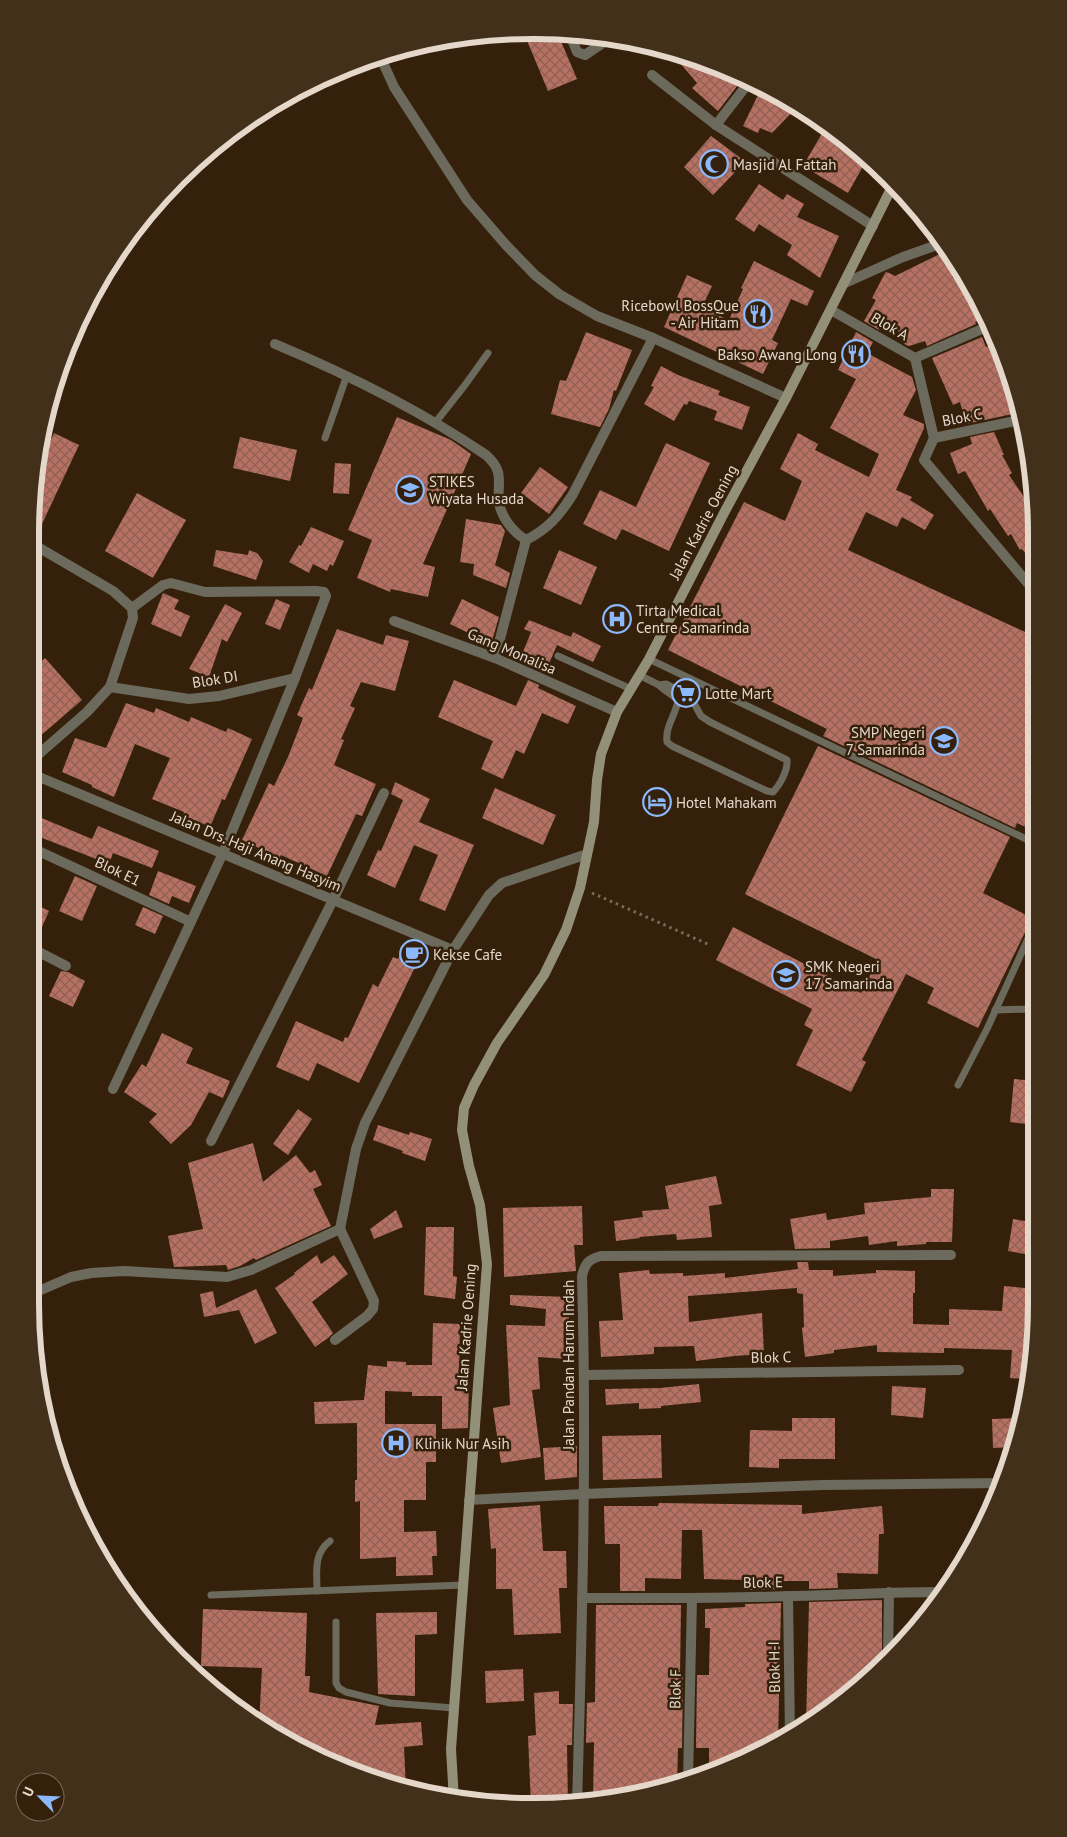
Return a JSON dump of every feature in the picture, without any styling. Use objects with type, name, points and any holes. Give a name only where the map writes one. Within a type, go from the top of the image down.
[{"type":"main road","name":"Jalan Kadrie Oening","points":[[454,1792],[451,1749],[486,1264],[480,1205],[468,1166],[462,1130],[464,1108],[474,1084],[497,1043],[544,975],[566,930],[580,888],[594,822],[601,754],[617,712],[649,659],[786,398],[846,283],[890,191]]},
{"type":"street","points":[[573,41],[577,52],[585,55],[602,44]]},
{"type":"street","points":[[383,62],[394,87],[468,200],[506,245],[559,294],[597,316],[653,338],[786,398]]},
{"type":"street","points":[[652,75],[716,125],[873,226]]},
{"type":"street","points":[[716,125],[745,87]]},
{"type":"street","points":[[846,283],[936,246]]},
{"type":"street","name":"Blok A","points":[[831,310],[915,358],[983,328]]},
{"type":"street","points":[[494,658],[526,540],[550,525],[560,515],[653,338]]},
{"type":"street","points":[[275,344],[347,375],[399,401],[470,444],[492,461],[500,479],[499,502],[503,515],[516,532],[526,540]]},
{"type":"street","points":[[915,358],[934,438]]},
{"type":"street","name":"Blok C","points":[[1015,421],[934,438],[924,460],[1028,584]]},
{"type":"street","points":[[39,548],[113,591],[132,608],[133,618],[110,687],[88,712],[39,754]]},
{"type":"street","points":[[113,1089],[223,853],[326,599],[324,592],[205,592],[170,583],[163,585],[132,608]]},
{"type":"street","name":"Gang Monalisa","points":[[394,621],[494,658],[617,712]]},
{"type":"street","name":"Blok DI","points":[[110,687],[189,699],[206,698],[295,678]]},
{"type":"street","name":"Jalan Drs. Haji Anang Hasyim","points":[[39,777],[453,950]]},
{"type":"street","points":[[212,1141],[333,900],[384,793]]},
{"type":"street","name":"Blok E1","points":[[39,851],[191,922]]},
{"type":"street","points":[[335,1340],[374,1309],[374,1301],[340,1229],[356,1149],[366,1123],[453,950],[489,895],[502,883],[587,854]]},
{"type":"street","points":[[39,952],[66,966]]},
{"type":"street","points":[[39,1291],[71,1277],[91,1273],[124,1271],[227,1277],[251,1270],[340,1229]]},
{"type":"street","name":"Jalan Pandan Harum Indah","points":[[577,1796],[585,1375],[582,1276],[585,1265],[591,1259],[601,1256],[951,1255]]},
{"type":"street","name":"Blok C","points":[[585,1375],[959,1370]]},
{"type":"street","points":[[468,1500],[823,1485],[995,1483]]},
{"type":"street","points":[[888,1648],[889,1592]]},
{"type":"street","name":"Blok E","points":[[582,1598],[692,1598],[935,1592]]},
{"type":"street","name":"Blok H-I","points":[[788,1596],[790,1726]]},
{"type":"street","name":"Blok F","points":[[688,1773],[692,1598]]},
{"type":"lane","points":[[435,423],[488,353]]},
{"type":"lane","points":[[325,438],[347,375]]},
{"type":"lane","points":[[558,656],[631,689]]},
{"type":"lane","points":[[649,659],[1028,841]]},
{"type":"lane","points":[[639,675],[659,685],[678,701],[677,709],[666,733],[667,742],[768,791],[773,792],[777,788],[787,765],[787,760],[710,722],[702,716],[690,696],[666,684],[659,685]]},
{"type":"lane","points":[[958,1085],[1028,938]]},
{"type":"lane","points":[[995,1010],[1028,1009]]},
{"type":"lane","points":[[318,1591],[316,1562],[322,1547],[330,1541]]},
{"type":"lane","points":[[211,1595],[463,1585]]},
{"type":"lane","points":[[336,1622],[336,1684],[339,1688],[346,1692],[390,1703],[454,1708]]},
{"type":"path","points":[[580,888],[710,945]]},
{"type":"building","points":[[526,39],[560,40],[577,79],[548,91]]},
{"type":"building","points":[[682,62],[693,65],[739,84],[718,111],[692,88],[697,83],[680,63]]},
{"type":"building","points":[[759,93],[792,112],[772,133],[760,128],[758,133],[743,126]]},
{"type":"building","points":[[823,132],[863,165],[848,193],[803,166]]},
{"type":"building","name":"Masjid Al Fattah","points":[[711,136],[742,159],[742,165],[713,195],[684,167]]},
{"type":"building","points":[[759,184],[783,200],[787,194],[804,204],[797,217],[839,236],[820,278],[787,255],[792,245],[759,224],[754,232],[735,219]]},
{"type":"building","points":[[941,253],[962,286],[980,320],[975,322],[976,324],[927,346],[925,341],[909,346],[904,344],[901,333],[882,323],[879,330],[864,321],[876,300],[872,298],[885,273],[887,272],[895,276]]},
{"type":"building","points":[[754,261],[814,291],[807,306],[791,299],[772,340],[778,343],[763,374],[664,327],[687,275],[712,286],[702,307],[729,320]]},
{"type":"building","points":[[586,332],[632,350],[600,427],[551,414],[560,380],[566,381]]},
{"type":"building","name":"SMP Negeri 7 Samarinda","points":[[856,332],[873,342],[867,353],[912,377],[916,390],[903,415],[924,424],[924,428],[896,490],[912,497],[910,500],[934,515],[925,530],[902,517],[897,527],[866,512],[848,550],[1028,633],[1028,828],[1017,823],[1015,828],[823,736],[827,729],[668,650],[744,502],[785,521],[802,481],[780,469],[798,433],[818,444],[815,450],[869,477],[879,454],[830,428],[856,379],[838,370]]},
{"type":"building","points":[[982,337],[986,347],[991,345],[1013,414],[966,424],[960,402],[953,405],[932,358]]},
{"type":"building","points":[[661,366],[678,375],[720,391],[718,395],[750,407],[742,430],[714,420],[717,411],[689,401],[687,405],[684,404],[674,421],[644,404],[654,387],[651,386]]},
{"type":"building","name":"STIKES Wiyata Husada","points":[[397,417],[451,440],[471,454],[423,564],[435,567],[428,597],[391,589],[390,592],[357,578],[372,540],[348,530]]},
{"type":"building","points":[[994,432],[1004,455],[1002,455],[1012,473],[1009,475],[1027,502],[1028,557],[1022,549],[1020,550],[1011,534],[1008,536],[990,509],[988,511],[965,471],[958,474],[950,453],[972,444],[970,437]]},
{"type":"building","points":[[54,433],[79,445],[42,524],[39,523],[40,501],[46,451]]},
{"type":"building","points":[[240,437],[297,450],[290,481],[233,468]]},
{"type":"building","points":[[666,443],[710,463],[669,551],[622,529],[616,540],[583,524],[600,490],[636,507]]},
{"type":"building","points":[[335,463],[351,464],[349,494],[333,493]]},
{"type":"building","points":[[540,467],[568,487],[549,514],[521,493]]},
{"type":"building","points":[[137,493],[186,520],[153,578],[105,551]]},
{"type":"building","points":[[466,519],[501,525],[505,531],[495,565],[510,573],[506,588],[473,575],[474,564],[460,562]]},
{"type":"building","points":[[311,527],[344,541],[333,566],[330,564],[327,571],[313,564],[309,573],[289,562],[299,545],[301,546]]},
{"type":"building","points":[[216,550],[248,555],[249,550],[257,553],[263,561],[256,580],[213,566]]},
{"type":"building","points":[[559,550],[597,567],[581,605],[543,588]]},
{"type":"building","points":[[163,593],[179,600],[174,609],[190,616],[181,637],[151,624]]},
{"type":"building","points":[[276,599],[290,605],[280,630],[265,624]]},
{"type":"building","points":[[462,599],[499,617],[491,644],[450,624]]},
{"type":"building","points":[[225,604],[242,613],[227,642],[222,639],[209,677],[189,669]]},
{"type":"building","points":[[529,620],[571,637],[573,632],[601,646],[593,662],[557,645],[545,673],[533,667],[535,662],[521,657],[531,632],[524,629]]},
{"type":"building","points":[[337,629],[383,645],[386,635],[409,641],[395,691],[361,682],[350,706],[355,708],[341,739],[344,740],[334,765],[376,784],[362,816],[356,814],[327,876],[281,855],[279,858],[242,840],[269,783],[274,786],[288,757],[303,718],[297,715],[309,688],[312,690]]},
{"type":"building","points":[[45,658],[82,700],[39,737],[39,664]]},
{"type":"building","points":[[454,680],[516,706],[528,680],[539,685],[538,688],[576,706],[568,724],[542,713],[524,754],[516,750],[503,779],[481,769],[493,741],[438,717]]},
{"type":"building","points":[[126,703],[154,713],[156,708],[189,722],[191,717],[226,732],[228,728],[252,739],[225,800],[222,799],[210,827],[183,815],[184,812],[152,799],[170,758],[135,744],[114,797],[62,772],[75,738],[106,748]]},
{"type":"building","points":[[818,746],[1010,837],[983,893],[1028,916],[1028,926],[978,1028],[927,1003],[934,988],[906,974],[862,1060],[866,1062],[851,1092],[796,1065],[813,1030],[804,1025],[812,1009],[716,960],[733,927],[861,993],[878,960],[745,894]]},
{"type":"building","points":[[395,782],[430,799],[419,822],[474,845],[445,911],[419,900],[438,855],[414,845],[395,888],[367,875],[378,850],[381,851],[403,800],[391,794]]},
{"type":"building","points":[[495,788],[556,815],[543,845],[482,818]]},
{"type":"building","points":[[39,817],[92,839],[98,826],[159,851],[152,868],[113,853],[109,864],[39,837]]},
{"type":"building","points":[[158,871],[196,886],[189,903],[172,896],[169,904],[149,895]]},
{"type":"building","points":[[75,876],[97,886],[82,921],[59,911]]},
{"type":"building","points":[[39,906],[49,911],[39,934]]},
{"type":"building","points":[[143,907],[163,916],[155,934],[135,925]]},
{"type":"building","points":[[407,941],[428,951],[421,967],[416,965],[359,1083],[317,1063],[309,1081],[276,1067],[296,1021],[343,1042],[345,1037],[348,1038],[373,984],[378,987],[393,957],[398,959]]},
{"type":"building","points":[[61,971],[68,972],[85,981],[73,1007],[49,996]]},
{"type":"building","points":[[162,1033],[193,1048],[186,1063],[230,1081],[223,1098],[209,1092],[191,1125],[171,1144],[149,1122],[157,1114],[124,1092],[142,1064],[146,1067]]},
{"type":"building","points":[[1014,1079],[1028,1080],[1028,1124],[1010,1122]]},
{"type":"building","points":[[298,1109],[312,1119],[288,1155],[273,1144]]},
{"type":"building","points":[[378,1125],[409,1135],[410,1132],[432,1139],[425,1161],[373,1140]]},
{"type":"building","points":[[253,1143],[263,1182],[296,1155],[310,1173],[315,1170],[322,1185],[313,1189],[331,1226],[256,1260],[254,1258],[228,1270],[226,1265],[174,1267],[168,1236],[203,1229],[188,1163]]},
{"type":"building","points":[[716,1176],[722,1204],[709,1206],[712,1237],[677,1240],[676,1234],[616,1241],[614,1221],[643,1217],[642,1211],[669,1209],[665,1186]]},
{"type":"building","points":[[931,1189],[954,1189],[952,1242],[926,1242],[926,1244],[897,1246],[897,1241],[869,1245],[868,1236],[830,1241],[830,1248],[795,1249],[790,1219],[826,1213],[827,1220],[865,1214],[864,1203],[931,1197]]},
{"type":"building","points":[[582,1206],[583,1245],[574,1245],[576,1271],[504,1277],[503,1208]]},
{"type":"building","points":[[396,1210],[403,1227],[374,1239],[370,1229]]},
{"type":"building","points":[[1013,1219],[1028,1222],[1028,1255],[1008,1251]]},
{"type":"building","points":[[426,1227],[454,1227],[453,1276],[457,1277],[455,1299],[424,1295]]},
{"type":"building","points":[[317,1255],[321,1264],[334,1255],[348,1274],[312,1302],[333,1333],[315,1347],[275,1288]]},
{"type":"building","points":[[797,1262],[808,1262],[809,1270],[833,1270],[833,1276],[876,1273],[876,1270],[915,1271],[913,1324],[949,1325],[949,1309],[1002,1311],[1004,1286],[1028,1288],[1027,1336],[1022,1379],[1010,1378],[1012,1350],[944,1348],[944,1353],[877,1352],[877,1345],[834,1350],[834,1353],[805,1357],[802,1328],[804,1327],[803,1294],[797,1293],[797,1288],[688,1296],[689,1322],[762,1313],[764,1354],[696,1361],[694,1346],[654,1347],[654,1354],[601,1357],[599,1321],[623,1320],[619,1273],[649,1270],[650,1274],[683,1273],[683,1276],[725,1273],[725,1278],[798,1269]]},
{"type":"building","points":[[256,1289],[277,1333],[255,1344],[239,1310],[204,1317],[200,1294],[213,1291],[216,1308]]},
{"type":"building","points":[[510,1295],[570,1297],[567,1359],[538,1357],[540,1389],[532,1390],[541,1457],[501,1463],[493,1408],[510,1405],[506,1325],[545,1326],[546,1309],[510,1305]]},
{"type":"building","points":[[433,1323],[460,1324],[459,1374],[469,1374],[468,1428],[442,1429],[442,1396],[412,1396],[412,1392],[385,1391],[385,1424],[436,1424],[436,1462],[426,1462],[426,1500],[404,1500],[404,1532],[436,1531],[437,1556],[432,1556],[433,1575],[396,1576],[396,1557],[360,1559],[360,1501],[355,1502],[357,1423],[315,1424],[314,1402],[364,1400],[368,1365],[387,1367],[387,1361],[406,1362],[406,1365],[432,1365]]},
{"type":"building","points":[[699,1384],[701,1402],[639,1409],[639,1403],[606,1405],[605,1389],[660,1388]]},
{"type":"building","points":[[892,1386],[926,1388],[923,1418],[891,1415]]},
{"type":"building","points":[[792,1418],[835,1418],[835,1459],[779,1459],[779,1468],[749,1467],[750,1430],[792,1431]]},
{"type":"building","points":[[1014,1418],[1007,1447],[993,1448],[992,1419]]},
{"type":"building","points":[[661,1435],[662,1478],[603,1480],[602,1436]]},
{"type":"building","points":[[577,1446],[577,1477],[545,1480],[543,1448]]},
{"type":"building","points":[[659,1503],[802,1505],[802,1514],[882,1506],[884,1534],[879,1534],[878,1574],[837,1573],[838,1588],[809,1589],[809,1581],[782,1581],[782,1589],[745,1590],[745,1580],[704,1579],[702,1530],[682,1530],[681,1579],[645,1578],[645,1591],[620,1591],[620,1544],[605,1544],[604,1506],[658,1506]]},
{"type":"building","points":[[540,1505],[543,1551],[566,1551],[567,1588],[559,1588],[561,1633],[514,1635],[512,1589],[496,1589],[496,1548],[491,1549],[488,1509]]},
{"type":"building","points":[[882,1600],[882,1654],[835,1696],[806,1716],[809,1602]]},
{"type":"building","points":[[781,1603],[778,1733],[709,1766],[709,1748],[696,1748],[697,1675],[709,1675],[710,1628],[705,1628],[705,1609],[745,1607],[745,1604]]},
{"type":"building","points":[[596,1605],[681,1605],[680,1674],[683,1675],[682,1748],[678,1748],[677,1777],[630,1789],[593,1794],[594,1742],[586,1743],[587,1703],[595,1702]]},
{"type":"building","points":[[203,1609],[307,1613],[305,1676],[310,1676],[309,1692],[379,1706],[375,1725],[421,1722],[423,1745],[404,1747],[406,1781],[374,1772],[338,1758],[338,1754],[330,1754],[315,1747],[260,1715],[262,1668],[201,1666]]},
{"type":"building","points":[[437,1612],[437,1634],[415,1635],[415,1696],[378,1694],[376,1613]]},
{"type":"building","points":[[523,1669],[524,1701],[486,1703],[485,1671]]},
{"type":"building","points":[[559,1691],[559,1704],[573,1704],[572,1745],[567,1745],[568,1797],[531,1798],[528,1736],[536,1735],[534,1693]]},
{"type":"place","name":"Masjid Al Fattah","points":[[714,164]]},
{"type":"place","name":"Ricebowl BossQue - Air Hitam","points":[[758,314]]},
{"type":"place","name":"Bakso Awang Long","points":[[856,354]]},
{"type":"place","name":"STIKES Wiyata Husada","points":[[410,490]]},
{"type":"place","name":"Tirta Medical Centre Samarinda","points":[[617,619]]},
{"type":"place","name":"Lotte Mart","points":[[686,693]]},
{"type":"place","name":"SMP Negeri 7 Samarinda","points":[[944,741]]},
{"type":"place","name":"Hotel Mahakam","points":[[657,802]]},
{"type":"place","name":"Kekse Cafe","points":[[414,954]]},
{"type":"place","name":"SMK Negeri 17 Samarinda","points":[[786,975]]},
{"type":"place","name":"Klinik Nur Asih","points":[[396,1443]]}]
